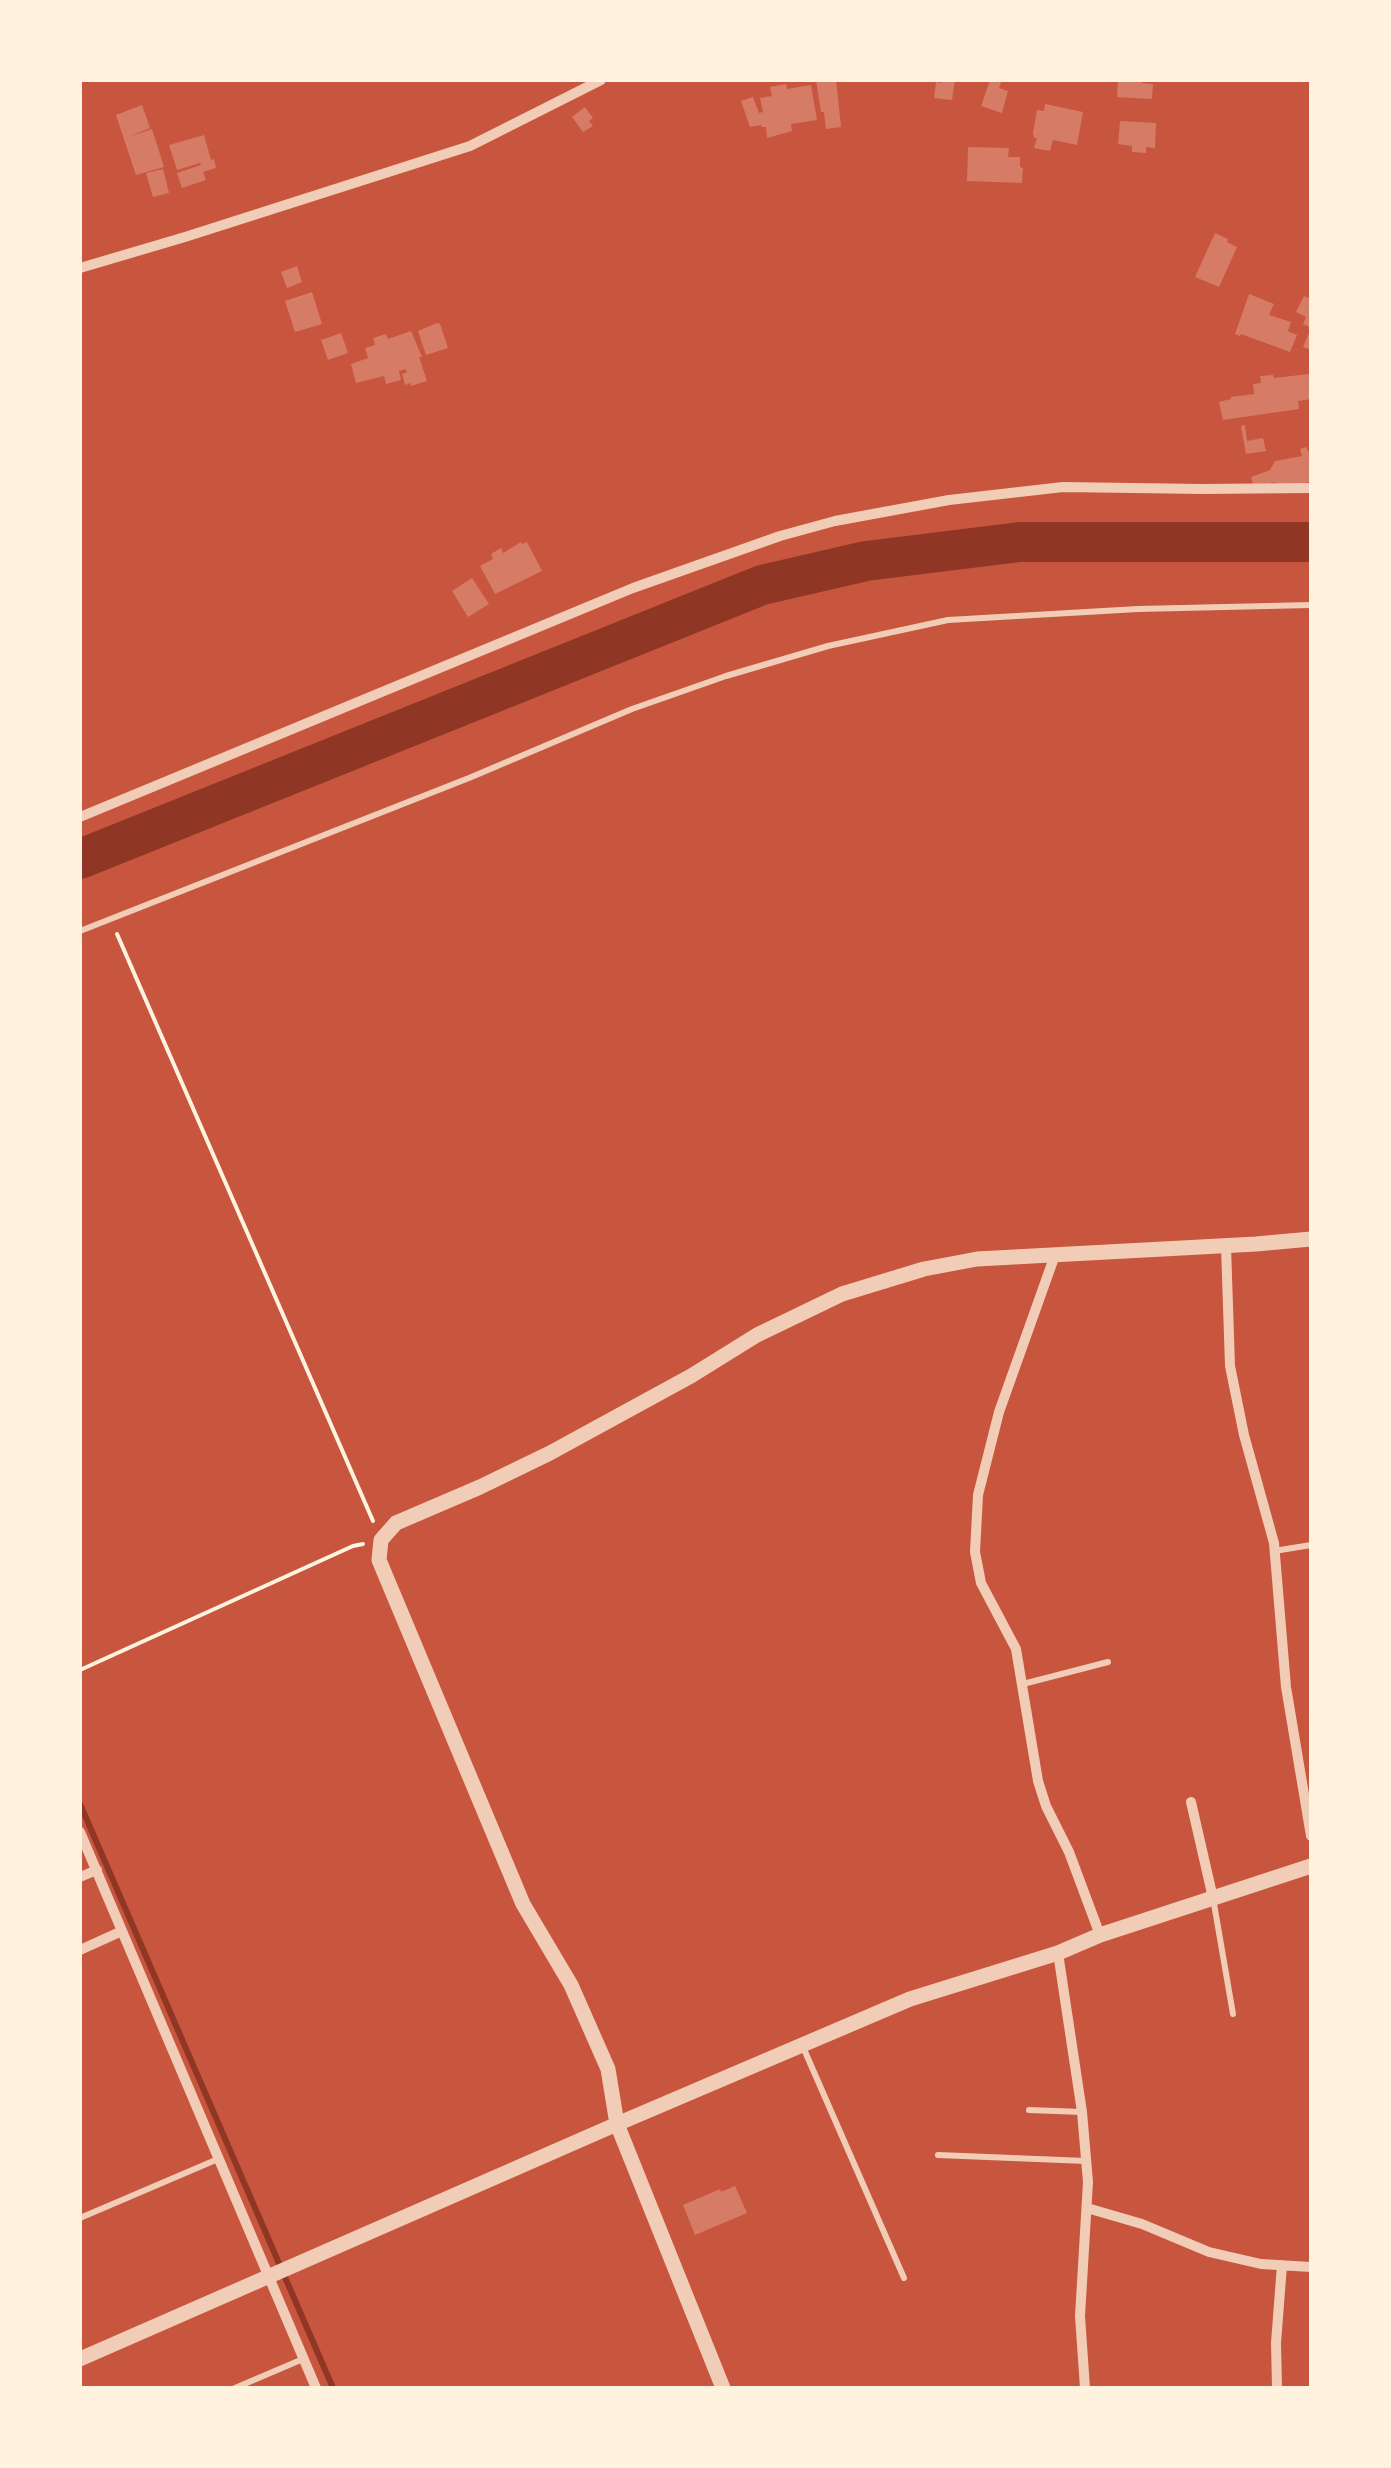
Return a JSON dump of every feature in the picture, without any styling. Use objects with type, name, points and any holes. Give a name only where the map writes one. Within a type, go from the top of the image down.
[{"type":"street","points":[[80,268],[470,146],[601,80]]},
{"type":"street","points":[[80,817],[633,588],[780,536],[835,521],[948,500],[1063,487],[1311,488]]},
{"type":"street","points":[[722,2388],[617,2124],[608,2069],[571,1985],[515,1886],[379,1560],[381,1540],[396,1523],[550,1453],[757,1335],[842,1294],[924,1268],[977,1259],[1311,1239]]},
{"type":"street","points":[[1226,1246],[1230,1366],[1274,1550],[1286,1687],[1311,1836]]},
{"type":"street","points":[[1055,1255],[999,1412],[978,1496],[975,1552],[981,1583],[1016,1650],[1038,1782],[1100,1934]]},
{"type":"street","points":[[1192,1802],[1213,1898]]},
{"type":"street","points":[[80,1832],[316,2388]]},
{"type":"street","points":[[80,2359],[910,1999],[1311,1866]]},
{"type":"street","points":[[80,1878],[96,1870]]},
{"type":"street","points":[[80,1950],[122,1932]]},
{"type":"street","points":[[1058,1953],[1082,2112],[1088,2182],[1080,2316],[1085,2388]]},
{"type":"street","points":[[1086,2208],[1142,2224],[1209,2252],[1261,2264],[1311,2266]]},
{"type":"street","points":[[1277,2388],[1282,2265]]},
{"type":"lane","points":[[80,931],[362,821],[632,709],[828,646],[948,620],[1311,606]]},
{"type":"lane","points":[[1274,1550],[1311,1545]]},
{"type":"lane","points":[[1022,1685],[1108,1662]]},
{"type":"lane","points":[[1213,1898],[1233,2014]]},
{"type":"lane","points":[[803,2046],[904,2278]]},
{"type":"lane","points":[[1028,2110],[1082,2112]]},
{"type":"lane","points":[[938,2155],[1086,2160]]},
{"type":"lane","points":[[80,2218],[218,2159]]},
{"type":"lane","points":[[235,2388],[303,2359]]},
{"type":"path","points":[[80,1670],[353,1546],[381,1540],[110,918]]},
{"type":"building","points":[[816,80],[836,80],[841,127],[826,129]]},
{"type":"building","points":[[955,80],[952,100],[934,98],[936,82]]},
{"type":"building","points":[[990,80],[1002,80],[999,88],[1008,91],[1002,113],[981,106]]},
{"type":"building","points":[[1118,80],[1153,84],[1152,99],[1117,97]]},
{"type":"building","points":[[786,84],[787,89],[811,85],[817,120],[791,124],[792,131],[767,138],[766,127],[750,127],[741,101],[753,97],[759,113],[763,112],[760,98],[772,96],[770,87]]},
{"type":"building","points":[[1045,104],[1083,112],[1077,145],[1053,140],[1050,151],[1034,148],[1037,110],[1044,111]]},
{"type":"building","points":[[142,105],[150,128],[128,137],[152,129],[164,167],[136,175],[116,115]]},
{"type":"building","points":[[585,107],[593,118],[589,121],[593,126],[583,132],[572,117]]},
{"type":"building","points":[[1120,121],[1156,123],[1155,148],[1146,147],[1146,153],[1132,152],[1132,146],[1118,144]]},
{"type":"building","points":[[204,135],[216,168],[203,172],[206,180],[182,188],[177,173],[201,165],[177,170],[169,145]]},
{"type":"building","points":[[968,147],[1009,148],[1008,157],[1020,157],[1022,183],[967,181]]},
{"type":"building","points":[[163,169],[169,193],[153,197],[146,173]]},
{"type":"building","points":[[1215,233],[1237,247],[1219,287],[1195,277]]},
{"type":"building","points":[[297,266],[302,282],[287,288],[281,272]]},
{"type":"building","points":[[312,292],[322,324],[295,332],[285,301]]},
{"type":"building","points":[[1249,294],[1274,304],[1269,315],[1291,322],[1288,331],[1297,335],[1290,352],[1235,334]]},
{"type":"building","points":[[1304,296],[1311,299],[1311,328],[1303,324],[1306,317],[1296,312]]},
{"type":"building","points":[[437,323],[448,348],[426,355],[418,331]]},
{"type":"building","points":[[1311,328],[1311,350],[1303,347]]},
{"type":"building","points":[[411,331],[427,381],[405,385],[405,369],[399,371],[401,380],[386,384],[384,376],[356,383],[351,364],[368,358],[365,348],[375,345],[373,338],[386,334],[388,339]]},
{"type":"building","points":[[341,333],[348,353],[328,360],[321,340]]},
{"type":"building","points":[[1309,374],[1311,399],[1298,401],[1299,409],[1223,420],[1219,402],[1254,394],[1253,384],[1261,383],[1260,376]]},
{"type":"building","points":[[1245,425],[1247,441],[1263,438],[1266,451],[1246,454],[1241,426]]},
{"type":"building","points":[[1306,447],[1311,457],[1311,482],[1253,484],[1251,477],[1270,470],[1275,461],[1302,456],[1300,449]]},
{"type":"building","points":[[527,542],[542,571],[495,594],[480,566],[493,559],[491,554],[501,548],[503,553]]},
{"type":"building","points":[[472,578],[489,604],[468,617],[452,591]]},
{"type":"building","points":[[735,2186],[747,2213],[695,2235],[683,2205]]},
{"type":"waterway","points":[[80,859],[762,585],[866,561],[1020,542],[1311,542]]},
{"type":"waterway","points":[[80,1804],[333,2388]]}]
